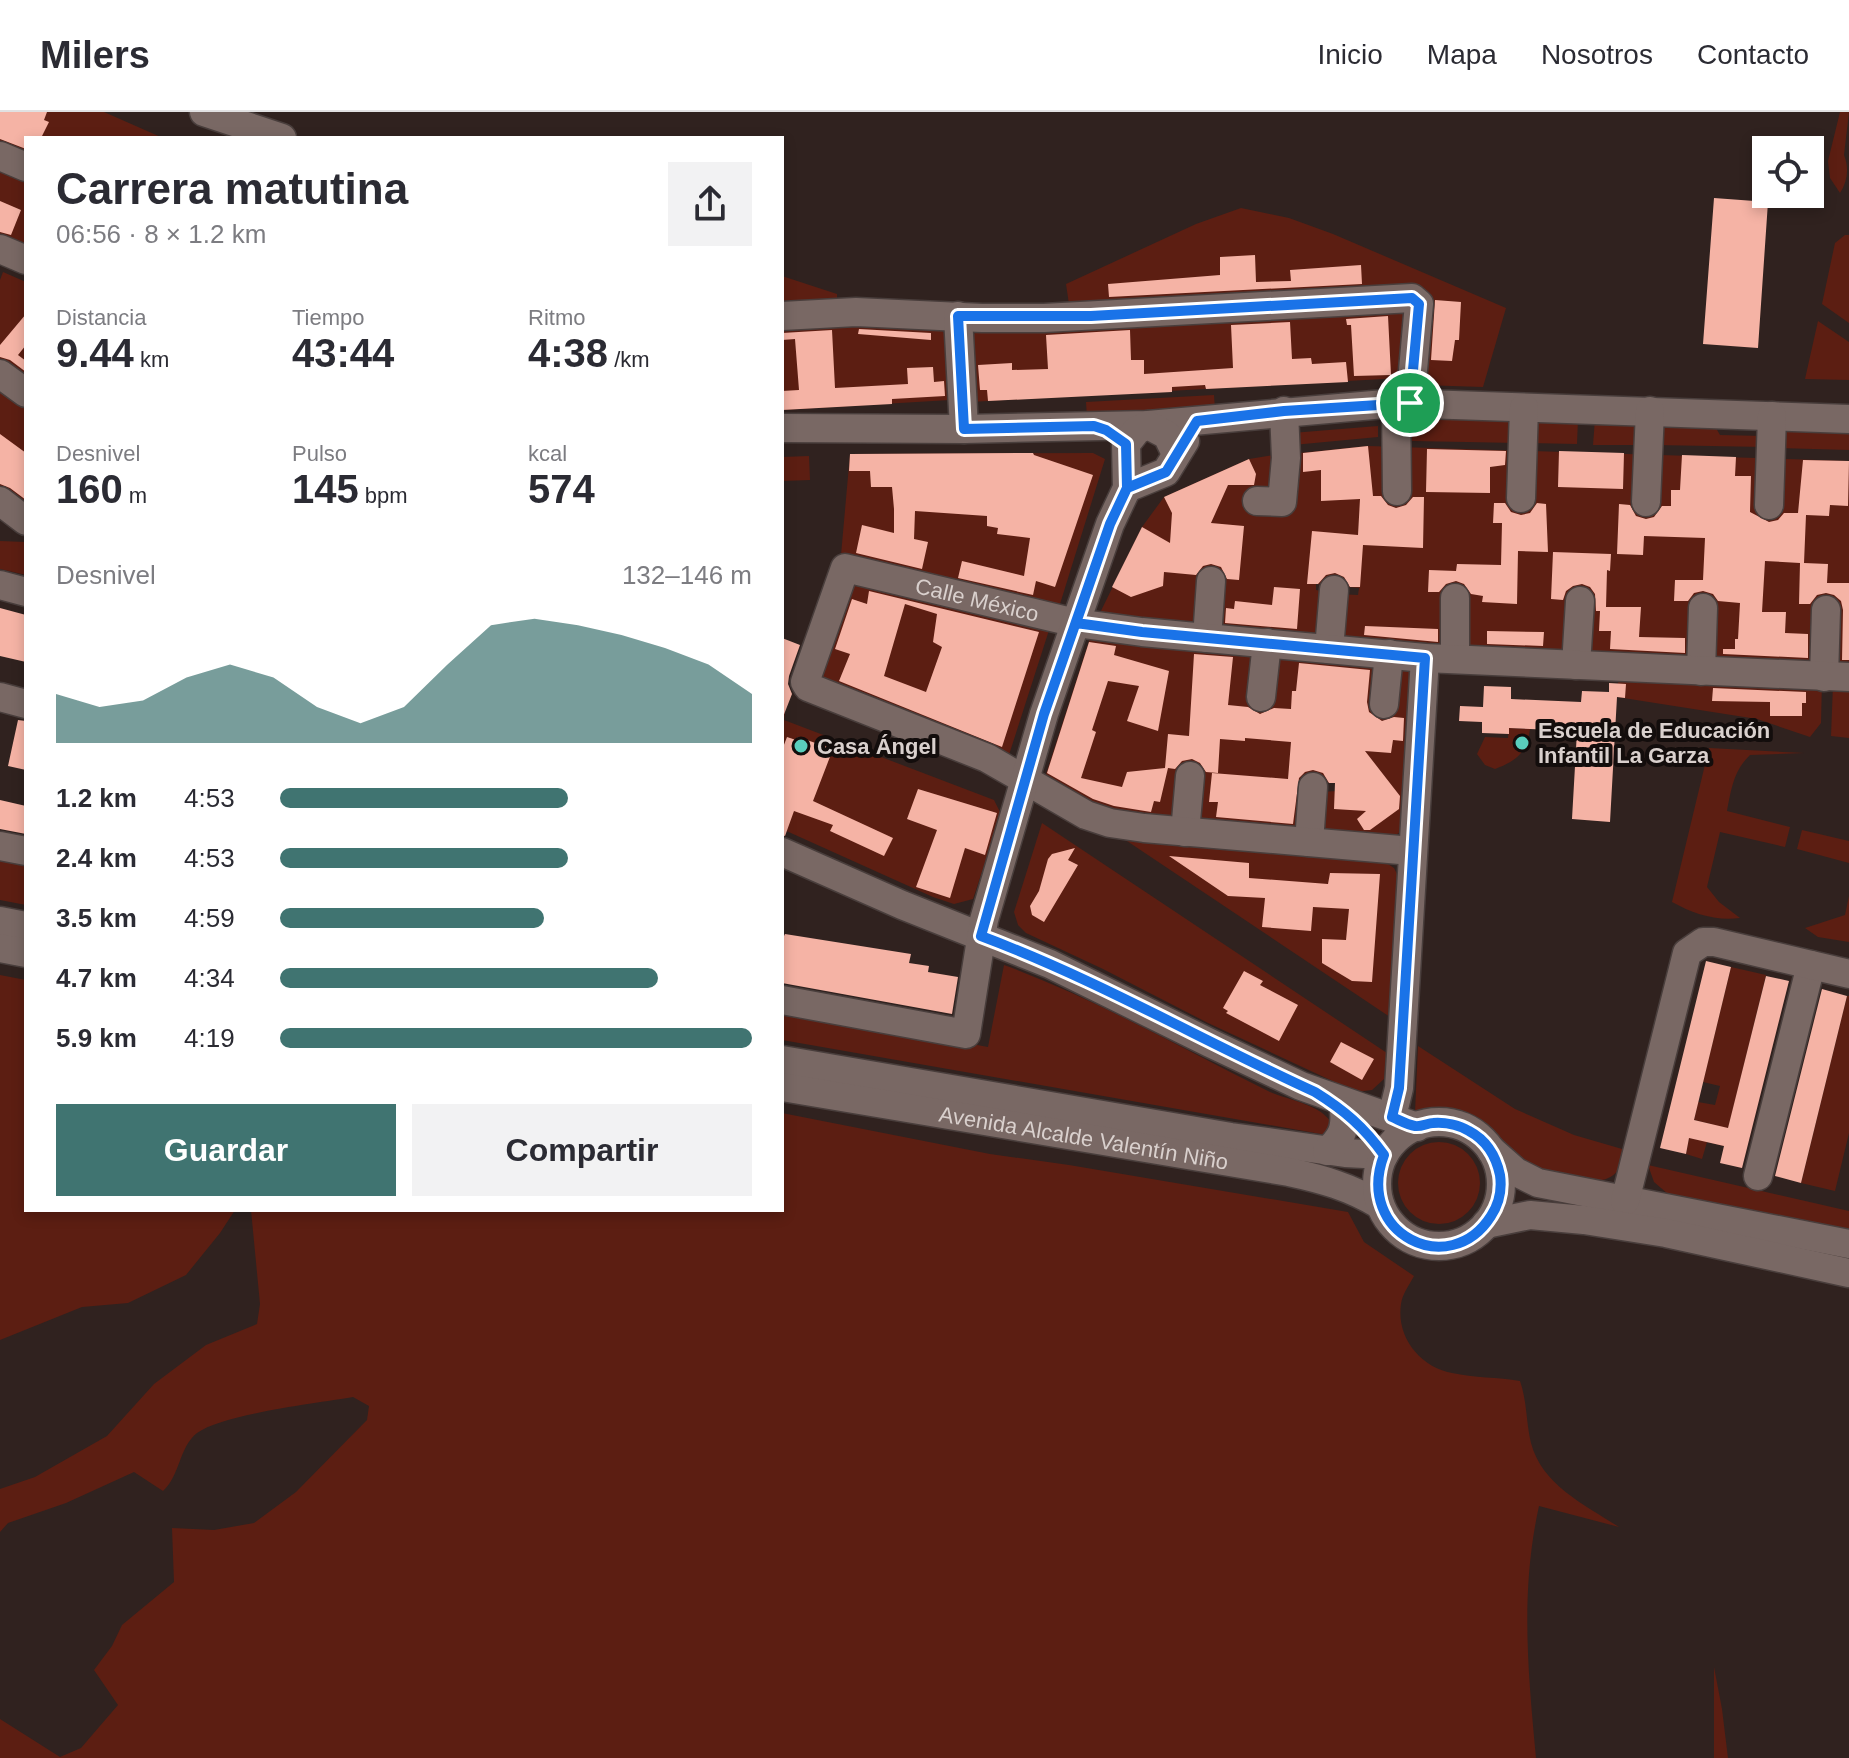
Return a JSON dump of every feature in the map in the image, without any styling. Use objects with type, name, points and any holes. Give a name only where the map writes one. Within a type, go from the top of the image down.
[{"type":"street","points":[[204,112],[276,136]]},
{"type":"street","points":[[0,156],[24,166]]},
{"type":"street","points":[[0,249],[24,259]]},
{"type":"street","points":[[784,316],[856,312],[1091,316],[1417,300],[1418,316],[1403,403],[1397,491]]},
{"type":"street","points":[[958,316],[964,429]]},
{"type":"street","points":[[0,374],[24,392]]},
{"type":"street","points":[[784,428],[964,429],[1148,425],[1403,403],[1849,419]]},
{"type":"street","points":[[1521,498],[1524,408]]},
{"type":"street","points":[[1257,501],[1282,502],[1286,458],[1284,411]]},
{"type":"street","points":[[1646,502],[1650,411]]},
{"type":"street","points":[[1769,505],[1772,416]]},
{"type":"street","points":[[1094,426],[1106,430],[1132,469],[1157,478],[1166,472],[1197,421]]},
{"type":"street","points":[[1148,425],[1167,435],[1176,454]]},
{"type":"street","points":[[784,1000],[966,1034],[981,936],[1044,714],[1132,469],[1137,430],[1148,425]]},
{"type":"street","points":[[0,501],[24,521]]},
{"type":"street","points":[[0,524],[24,523]]},
{"type":"street","name":"Calle México","points":[[1026,781],[987,758],[805,684],[845,568],[1076,623],[1207,638],[1425,658],[1837,677],[1826,610]]},
{"type":"street","points":[[1207,638],[1211,581]]},
{"type":"street","points":[[0,585],[24,591]]},
{"type":"street","points":[[1329,649],[1334,590]]},
{"type":"street","points":[[1455,598],[1455,659]]},
{"type":"street","points":[[1576,665],[1580,601]]},
{"type":"street","points":[[1701,671],[1703,608]]},
{"type":"street","points":[[1261,697],[1267,643]]},
{"type":"street","points":[[1384,704],[1389,654]]},
{"type":"street","points":[[1425,658],[1399,1088],[1404,1122],[1398,1137],[1384,1155],[1377,1179],[1380,1205],[1387,1219],[1398,1231],[1427,1245],[1459,1243],[1474,1235],[1486,1224],[1497,1203],[1501,1179],[1490,1149]]},
{"type":"street","points":[[0,697],[24,703]]},
{"type":"street","points":[[1185,832],[1190,776]]},
{"type":"street","points":[[1026,781],[1086,815],[1110,823],[1412,851]]},
{"type":"street","points":[[1309,842],[1313,787]]},
{"type":"street","points":[[0,846],[24,851]]},
{"type":"street","points":[[784,853],[1104,988],[1210,1043],[1315,1092],[1404,1122],[1449,1123],[1465,1128],[1516,1172],[1538,1183],[1849,1244]]},
{"type":"street","points":[[0,921],[24,926]]},
{"type":"street","points":[[1625,1201],[1687,953],[1703,942],[1714,942],[1849,974]]},
{"type":"street","points":[[0,948],[24,953]]},
{"type":"street","points":[[1758,1176],[1811,965]]},
{"type":"street","name":"Avenida Alcalde Valentín Niño","points":[[784,1060],[1327,1151],[1384,1155]]},
{"type":"street","name":"Avenida Alcalde Valentín Niño","points":[[784,1087],[1317,1178],[1358,1191],[1380,1205]]},
{"type":"street","points":[[1315,1092],[1364,1128],[1384,1155]]},
{"type":"street","points":[[1327,1151],[1343,1133],[1346,1123],[1344,1111]]},
{"type":"street","points":[[1486,1224],[1530,1215],[1584,1220],[1666,1233],[1849,1273]]},
{"type":"shaded area","points":[[0,112],[104,112],[158,136],[24,136],[24,161],[0,150]]},
{"type":"shaded area","points":[[1840,112],[1849,112],[1844,155],[1847,174],[1840,193],[1830,178],[1828,161]]},
{"type":"shaded area","points":[[0,163],[24,173],[24,249],[0,239]]},
{"type":"shaded area","points":[[1241,208],[1289,218],[1333,234],[1506,308],[1483,387],[1421,385],[1428,292],[1070,311],[1066,284],[1196,224]]},
{"type":"shaded area","points":[[1849,235],[1849,323],[1822,304],[1835,243]]},
{"type":"shaded area","points":[[3,272],[24,281],[24,383],[0,365],[0,280]]},
{"type":"shaded area","points":[[784,277],[837,294],[837,306],[784,310]]},
{"type":"shaded area","points":[[1408,309],[1402,378],[970,402],[969,341],[977,330]]},
{"type":"shaded area","points":[[1818,321],[1849,342],[1849,380],[1805,379]]},
{"type":"shaded area","points":[[784,325],[938,326],[948,338],[950,400],[784,410]]},
{"type":"shaded area","points":[[0,380],[24,398],[24,500],[10,498],[0,491]]},
{"type":"shaded area","points":[[1214,395],[1215,410],[1087,418],[1086,402]]},
{"type":"shaded area","points":[[1412,414],[1516,417],[1519,443],[1412,441]]},
{"type":"shaded area","points":[[1532,417],[1578,419],[1577,444],[1529,443]]},
{"type":"shaded area","points":[[1595,419],[1636,421],[1642,445],[1593,445]]},
{"type":"shaded area","points":[[1661,421],[1713,423],[1720,435],[1763,436],[1766,447],[1655,445]]},
{"type":"shaded area","points":[[1780,425],[1849,427],[1849,450],[1775,448]]},
{"type":"shaded area","points":[[1378,426],[1378,437],[1293,445],[1292,433]]},
{"type":"shaded area","points":[[1368,446],[1849,461],[1849,664],[1451,649],[1333,641],[1337,594],[1358,595],[1359,588],[1316,584],[1316,590],[1326,592],[1326,640],[1098,617],[1142,527],[1164,497],[1249,459],[1280,454],[1280,506],[1289,454]]},
{"type":"shaded area","points":[[1093,453],[1105,459],[1060,604],[841,555],[850,454]]},
{"type":"shaded area","points":[[809,456],[810,480],[784,481],[784,457]]},
{"type":"shaded area","points":[[0,541],[24,542],[24,575],[0,569]]},
{"type":"shaded area","points":[[854,580],[1051,624],[1008,758],[817,678]]},
{"type":"shaded area","points":[[1091,635],[1391,663],[1414,672],[1402,830],[1394,837],[1314,833],[1318,792],[1338,791],[1339,783],[1288,780],[1288,788],[1303,790],[1304,834],[1182,822],[1090,807],[1049,785],[1046,774]]},
{"type":"shaded area","points":[[1619,672],[1822,680],[1821,723],[1810,737],[1757,719],[1617,697]]},
{"type":"shaded area","points":[[1833,684],[1849,684],[1849,738],[1831,736]]},
{"type":"shaded area","points":[[784,720],[994,800],[1001,814],[973,899],[954,904],[784,830]]},
{"type":"shaded area","points":[[1509,728],[1530,729],[1523,750],[1515,759],[1495,769],[1485,765],[1477,754],[1485,737],[1508,738]]},
{"type":"shaded area","points":[[1709,748],[1804,753],[1750,755],[1734,780],[1727,811],[1790,827],[1785,847],[1720,832],[1707,887],[1719,902],[1740,918],[1705,916],[1672,902]]},
{"type":"shaded area","points":[[1042,823],[1387,1053],[1384,1079],[1372,1090],[1356,1092],[1026,933],[1018,925],[1014,912]]},
{"type":"shaded area","points":[[1802,830],[1849,841],[1849,863],[1797,849]]},
{"type":"shaded area","points":[[1124,839],[1382,860],[1394,868],[1399,878],[1390,1017]]},
{"type":"shaded area","points":[[0,854],[24,860],[24,905],[0,900]]},
{"type":"shaded area","points":[[1849,896],[1849,942],[1818,937],[1805,928],[1845,915]]},
{"type":"shaded area","points":[[1004,965],[1105,1008],[1268,1091],[1312,1107],[1332,1124],[1327,1134],[1321,1134],[784,1040],[784,1009],[988,1047]]},
{"type":"shaded area","points":[[1731,967],[1766,975],[1724,1146],[1707,1142],[1702,1159],[1686,1154],[1689,1138],[1707,1141],[1711,1124],[1694,1120],[1698,1102],[1715,1105],[1720,1086],[1703,1082]]},
{"type":"shaded area","points":[[0,975],[24,980],[24,1212],[234,1212],[186,1275],[128,1303],[82,1307],[0,1340]]},
{"type":"shaded area","points":[[1847,996],[1849,1133],[1835,1191],[1801,1183]]},
{"type":"shaded area","points":[[1418,1046],[1515,1109],[1574,1135],[1629,1151],[1623,1163],[1611,1177],[1604,1180],[1541,1173],[1523,1165],[1491,1127],[1472,1115],[1449,1109],[1415,1113]]},
{"type":"shaded area","points":[[784,1113],[990,1154],[1348,1212],[1364,1242],[1414,1276],[1403,1297],[1400,1316],[1402,1328],[1413,1349],[1440,1370],[1520,1381],[1531,1443],[1545,1471],[1579,1502],[1619,1527],[1539,1506],[1529,1569],[1527,1632],[1536,1758],[0,1758],[0,1719],[60,1757],[81,1748],[118,1705],[94,1670],[112,1646],[122,1625],[174,1582],[172,1528],[214,1530],[254,1523],[296,1492],[367,1420],[369,1406],[353,1397],[227,1420],[210,1426],[191,1439],[173,1478],[163,1491],[134,1472],[66,1503],[8,1523],[0,1532],[0,1489],[35,1477],[107,1436],[154,1384],[206,1345],[257,1324],[260,1304],[251,1212],[784,1212]]},
{"type":"shaded area","points":[[1439,1142],[1455,1146],[1468,1154],[1476,1167],[1480,1183],[1476,1199],[1468,1212],[1455,1220],[1439,1224],[1423,1220],[1410,1212],[1402,1199],[1398,1183],[1402,1167],[1410,1154],[1423,1146]]},
{"type":"shaded area","points":[[1648,1165],[1849,1211],[1849,1229],[1668,1194],[1654,1182]]},
{"type":"shaded area","points":[[1714,1667],[1722,1709],[1728,1758],[1714,1758]]},
{"type":"building","points":[[0,112],[47,112],[44,120],[49,122],[42,136],[24,136],[24,148],[0,139]]},
{"type":"building","points":[[1714,198],[1752,201],[1752,208],[1768,208],[1758,348],[1703,344]]},
{"type":"building","points":[[0,201],[21,210],[11,235],[0,232]]},
{"type":"building","points":[[1255,255],[1256,282],[1291,281],[1290,270],[1361,265],[1362,284],[1109,297],[1108,284],[1220,275],[1220,257]]},
{"type":"building","points":[[1435,300],[1461,302],[1459,340],[1455,340],[1452,361],[1431,360]]},
{"type":"building","points":[[24,316],[24,348],[18,355],[24,360],[24,370],[0,357],[0,345]]},
{"type":"building","points":[[1388,316],[1391,375],[1354,376],[1351,325],[1347,325],[1346,319]]},
{"type":"building","points":[[1290,322],[1292,359],[1311,358],[1312,364],[1346,362],[1348,382],[1206,389],[1205,385],[1172,387],[1172,392],[988,401],[987,390],[980,390],[978,365],[1012,363],[1012,370],[1048,369],[1046,335],[1130,330],[1131,360],[1144,360],[1144,374],[1233,368],[1231,325]]},
{"type":"building","points":[[859,329],[931,333],[931,340],[858,334]]},
{"type":"building","points":[[832,330],[835,388],[908,384],[907,368],[933,367],[934,382],[944,381],[945,396],[892,399],[892,404],[784,410],[784,391],[799,390],[795,339],[784,340],[784,333]]},
{"type":"building","points":[[0,434],[24,452],[24,498],[0,484]]},
{"type":"building","points":[[1368,446],[1373,496],[1381,496],[1388,505],[1396,508],[1406,505],[1413,497],[1424,497],[1423,548],[1363,545],[1360,587],[1350,587],[1344,577],[1335,573],[1326,575],[1318,584],[1307,584],[1312,531],[1358,535],[1360,499],[1321,501],[1321,470],[1303,472],[1303,453]]},
{"type":"building","points":[[1427,449],[1506,451],[1505,465],[1490,467],[1490,493],[1426,492]]},
{"type":"building","points":[[1559,451],[1624,453],[1623,489],[1558,487]]},
{"type":"building","points":[[1033,453],[1093,475],[1055,587],[1036,581],[1033,595],[958,578],[962,561],[1024,576],[1030,538],[997,534],[998,528],[987,526],[987,516],[915,511],[914,539],[928,542],[922,569],[856,553],[862,525],[894,533],[894,509],[892,487],[871,487],[870,471],[849,471],[850,454]]},
{"type":"building","points":[[1682,455],[1736,457],[1735,476],[1751,476],[1750,512],[1769,522],[1778,520],[1784,513],[1798,513],[1803,460],[1849,461],[1848,506],[1830,505],[1829,516],[1806,515],[1804,563],[1828,564],[1827,583],[1849,583],[1849,660],[1842,660],[1841,601],[1826,593],[1817,595],[1810,604],[1799,604],[1800,563],[1765,561],[1762,612],[1786,612],[1785,633],[1808,634],[1808,658],[1723,654],[1723,649],[1735,649],[1740,603],[1718,601],[1713,594],[1703,591],[1694,593],[1688,601],[1674,601],[1675,580],[1703,580],[1705,538],[1644,536],[1643,555],[1617,554],[1619,504],[1630,505],[1636,516],[1646,519],[1654,517],[1662,506],[1671,506],[1671,490],[1680,490]]},
{"type":"building","points":[[1249,459],[1256,474],[1254,485],[1228,485],[1211,523],[1244,526],[1239,580],[1227,579],[1221,567],[1211,564],[1203,566],[1196,575],[1164,572],[1163,586],[1131,597],[1112,587],[1142,527],[1170,543],[1172,513],[1164,497]]},
{"type":"building","points":[[1494,503],[1505,503],[1511,512],[1521,515],[1530,513],[1537,503],[1546,504],[1548,552],[1518,551],[1517,604],[1482,602],[1483,596],[1471,594],[1464,584],[1456,581],[1446,584],[1439,592],[1428,592],[1429,570],[1456,571],[1457,564],[1501,565],[1502,523],[1493,523]]},
{"type":"building","points":[[1553,552],[1611,554],[1610,571],[1607,570],[1606,607],[1641,607],[1639,637],[1685,638],[1685,653],[1610,649],[1611,631],[1599,631],[1600,611],[1596,611],[1595,594],[1590,587],[1582,584],[1573,586],[1566,591],[1563,600],[1551,599]]},
{"type":"building","points":[[1274,587],[1300,589],[1297,629],[1225,623],[1226,608],[1234,609],[1235,601],[1272,605]]},
{"type":"building","points":[[869,591],[1039,632],[1002,747],[839,681],[850,654],[835,649],[852,599],[867,604]],"holes":[[[905,604],[937,614],[933,642],[942,647],[926,692],[884,676]]]},
{"type":"building","points":[[0,608],[24,614],[24,662],[0,656]]},
{"type":"building","points":[[1365,626],[1438,629],[1438,642],[1364,635]]},
{"type":"building","points":[[1487,631],[1544,632],[1543,646],[1487,644]]},
{"type":"building","points":[[784,639],[800,645],[789,676],[792,694],[784,714]]},
{"type":"building","points":[[1089,642],[1116,646],[1114,655],[1169,671],[1158,731],[1127,721],[1139,686],[1108,681],[1081,778],[1122,787],[1127,772],[1165,768],[1168,734],[1189,736],[1194,654],[1233,657],[1228,705],[1248,707],[1260,714],[1274,708],[1291,709],[1299,663],[1370,670],[1369,712],[1382,721],[1404,718],[1403,741],[1393,740],[1391,753],[1365,751],[1400,796],[1399,809],[1370,830],[1364,830],[1357,819],[1366,811],[1334,809],[1335,783],[1329,783],[1323,773],[1313,770],[1299,778],[1293,824],[1216,817],[1218,802],[1209,802],[1212,773],[1288,779],[1291,742],[1245,738],[1245,741],[1220,739],[1218,773],[1206,772],[1200,763],[1192,759],[1182,761],[1175,769],[1168,768],[1160,802],[1154,801],[1151,812],[1093,799],[1047,773]]},
{"type":"building","points":[[1609,683],[1626,684],[1625,698],[1617,697],[1610,822],[1572,819],[1577,731],[1509,728],[1509,734],[1482,733],[1482,722],[1459,721],[1460,706],[1483,707],[1484,686],[1511,687],[1511,699],[1581,702],[1582,691],[1609,692]]},
{"type":"building","points":[[1713,688],[1806,692],[1806,703],[1802,703],[1802,716],[1770,716],[1770,702],[1712,701]]},
{"type":"building","points":[[18,720],[24,721],[24,770],[8,766]]},
{"type":"building","points":[[787,737],[796,740],[798,737],[833,749],[813,801],[893,838],[884,856],[830,831],[833,825],[794,811],[784,836],[784,745]]},
{"type":"building","points":[[918,789],[997,813],[985,855],[965,848],[950,898],[916,887],[937,830],[907,819]]},
{"type":"building","points":[[0,800],[24,806],[24,834],[0,829]]},
{"type":"building","points":[[1075,848],[1068,860],[1078,865],[1044,922],[1032,915],[1030,906],[1039,891],[1048,859],[1052,854]]},
{"type":"building","points":[[1169,856],[1249,863],[1249,878],[1328,884],[1330,873],[1380,874],[1372,982],[1352,981],[1322,963],[1322,939],[1346,940],[1349,909],[1313,907],[1311,931],[1262,927],[1265,898],[1228,896]]},
{"type":"building","points":[[784,936],[911,954],[909,963],[929,966],[928,972],[958,977],[952,1014],[784,983]]},
{"type":"building","points":[[1706,961],[1731,967],[1694,1120],[1728,1128],[1766,976],[1789,981],[1742,1168],[1720,1163],[1724,1146],[1689,1138],[1686,1154],[1660,1148]]},
{"type":"building","points":[[1244,971],[1263,981],[1260,985],[1298,1005],[1279,1041],[1226,1013],[1228,1011],[1223,1008]]},
{"type":"building","points":[[1822,989],[1847,996],[1801,1183],[1775,1176]]},
{"type":"building","points":[[1341,1042],[1374,1059],[1362,1080],[1330,1062]]},
{"type":"place","name":"Escuela de Educación Infantil La Garza","points":[[1522,743]]},
{"type":"place","name":"Casa Ángel","points":[[801,746]]},
{"type":"route","points":[[1410,403],[1284,411],[1197,421],[1166,472],[1127,488],[1121,500],[1110,524],[1044,714],[981,936],[1104,988],[1331,1102],[1356,1120],[1384,1155],[1378,1171],[1377,1188],[1387,1219],[1412,1240],[1443,1246],[1459,1243],[1486,1224],[1495,1211],[1501,1179],[1490,1149],[1465,1128],[1449,1123],[1417,1127],[1392,1117],[1399,1088],[1425,658],[1076,623],[1110,524],[1127,488],[1126,444],[1094,426],[964,429],[958,316],[1044,318],[1412,298],[1419,304],[1410,403]]}]
